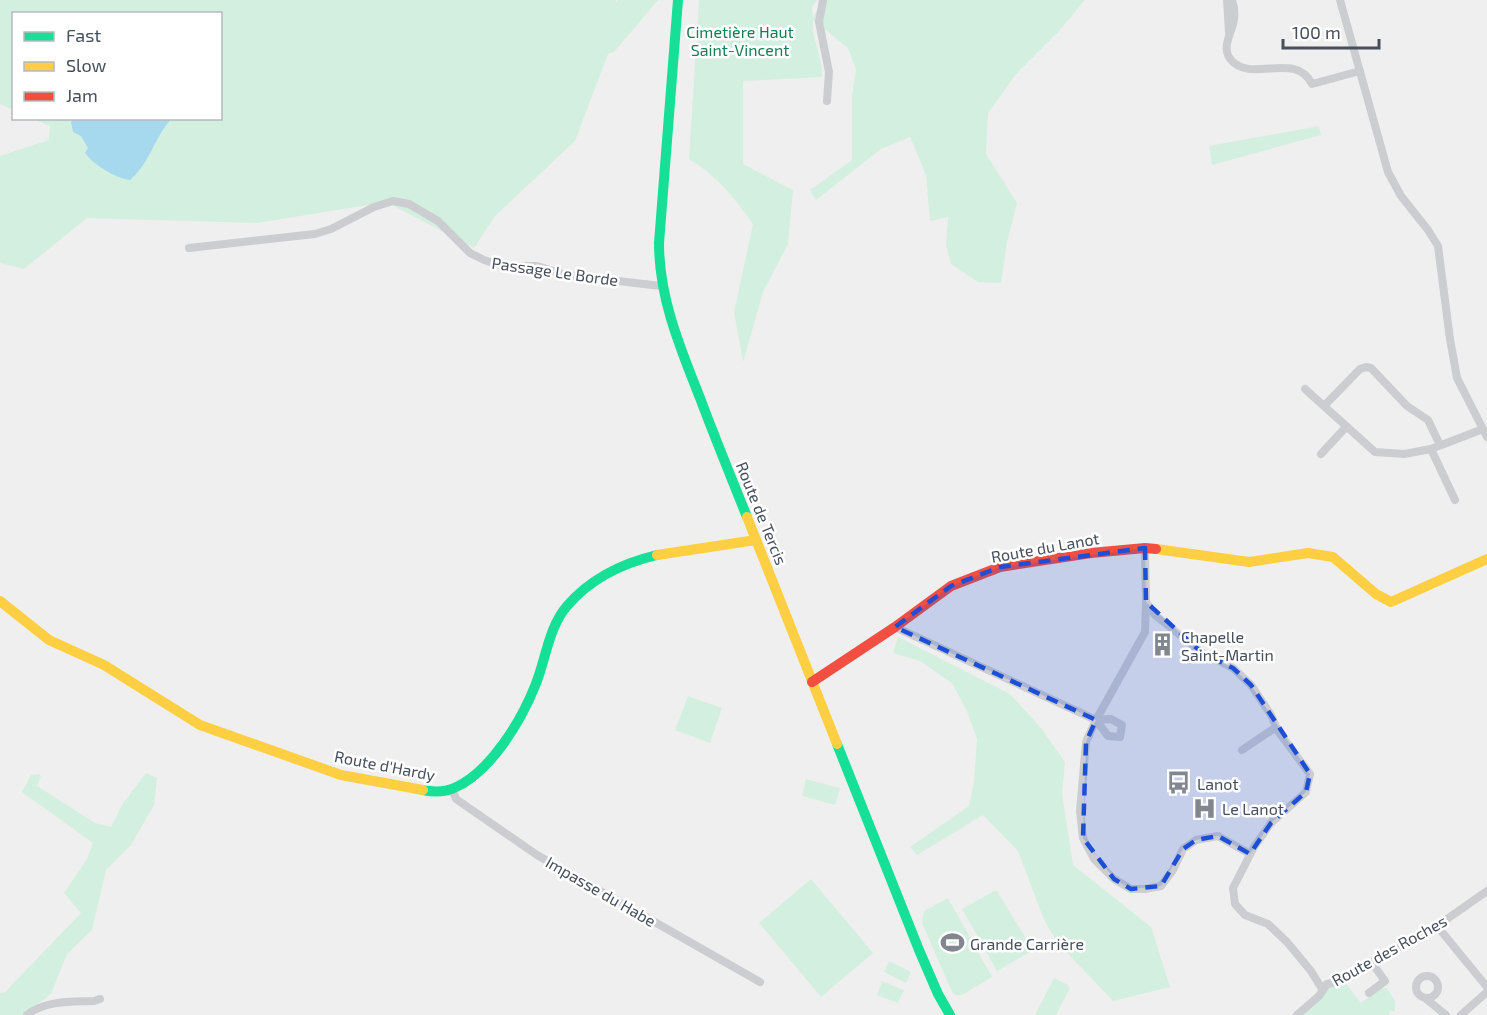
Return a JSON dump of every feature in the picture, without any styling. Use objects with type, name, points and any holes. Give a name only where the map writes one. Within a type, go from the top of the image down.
[{"type":"street","name":"Route de Tercis","points":[[678,0],[659,243],[661,286],[675,334],[812,682],[923,958],[938,994],[950,1015]]},
{"type":"street","points":[[823,0],[819,22],[829,72],[827,101]]},
{"type":"street","points":[[1227,0],[1234,21],[1229,32],[1227,53],[1230,59],[1242,67],[1295,69],[1308,75],[1312,84],[1359,71]]},
{"type":"street","points":[[1230,9],[1232,0]]},
{"type":"street","points":[[1340,0],[1388,172],[1401,196],[1438,246],[1457,378],[1487,437]]},
{"type":"street","name":"Passage Le Borde","points":[[189,248],[315,234],[331,229],[374,207],[393,201],[409,204],[438,221],[470,253],[484,260],[503,266],[537,266],[566,275],[661,286]]},
{"type":"street","points":[[1324,406],[1360,369],[1366,367],[1371,369],[1407,406],[1428,420],[1440,445]]},
{"type":"street","points":[[1305,389],[1375,452],[1404,454],[1431,449],[1483,429]]},
{"type":"street","points":[[1321,454],[1346,427]]},
{"type":"street","points":[[1431,449],[1455,500]]},
{"type":"street","name":"Route d'Hardy","points":[[0,601],[49,640],[104,665],[200,725],[341,775],[426,791],[439,791],[452,789],[464,783],[502,745],[535,686],[550,639],[566,608],[597,579],[615,568],[653,554],[756,540]]},
{"type":"street","points":[[1145,548],[1145,632],[1086,742],[1080,811],[1083,838],[1094,859],[1114,879],[1131,889],[1161,886],[1173,870],[1183,849],[1196,840],[1218,836],[1250,854]]},
{"type":"street","name":"Route du Lanot","points":[[812,682],[895,627],[951,586],[1000,567],[1091,553],[1145,548],[1249,562],[1308,553],[1333,557],[1376,594],[1391,602],[1487,559]]},
{"type":"street","points":[[1146,602],[1155,615],[1201,652],[1239,673],[1259,696],[1276,727],[1310,774],[1306,792],[1271,823],[1250,854],[1233,888],[1235,904],[1245,915],[1268,924],[1287,942],[1311,971],[1322,989]]},
{"type":"street","points":[[895,627],[1096,720]]},
{"type":"street","points":[[1242,750],[1276,727]]},
{"type":"street","name":"Impasse du Habe","points":[[452,789],[456,799],[537,855],[760,982]]},
{"type":"street","name":"Route des Roches","points":[[1297,1015],[1319,996],[1327,984],[1337,982],[1437,926],[1487,891]]},
{"type":"street","points":[[1437,926],[1487,987]]},
{"type":"street","points":[[1370,993],[1385,981],[1372,963]]},
{"type":"street","points":[[1461,1015],[1487,992]]},
{"type":"street","points":[[1425,998],[1446,1015]]},
{"type":"street","points":[[27,1015],[33,1010],[52,1004],[100,999]]},
{"type":"highlighted area","points":[[1145,548],[1146,602],[1201,652],[1233,668],[1251,685],[1310,774],[1306,792],[1271,823],[1250,854],[1218,836],[1196,840],[1183,849],[1161,886],[1131,889],[1114,879],[1083,838],[1086,742],[1096,720],[895,627],[951,586],[1000,567]]},
{"type":"green space","points":[[0,0],[615,0],[618,3],[617,0],[658,0],[614,52],[608,54],[575,141],[495,216],[474,248],[386,202],[257,223],[87,218],[24,269],[0,263],[0,156],[49,140],[50,126],[35,120],[222,120],[222,12],[12,12],[12,110],[0,104]]},
{"type":"green space","name":"Cimetière Haut Saint-Vincent","points":[[699,0],[817,0],[812,7],[813,18],[822,0],[1085,0],[1060,30],[1016,74],[988,113],[986,154],[1017,203],[1007,242],[1001,283],[978,282],[951,264],[946,245],[948,217],[930,221],[926,175],[910,137],[881,149],[816,200],[810,190],[852,160],[852,94],[856,70],[848,48],[813,20],[822,77],[743,81],[743,164],[793,190],[788,244],[763,292],[743,362],[734,312],[753,224],[724,188],[689,159]]},
{"type":"green space","points":[[1319,126],[1321,135],[1212,165],[1209,146]]},
{"type":"green space","points":[[898,637],[1010,694],[1041,728],[1065,762],[1062,793],[1073,865],[1151,927],[1170,987],[1113,1001],[1057,942],[1044,920],[1018,851],[983,815],[917,855],[910,847],[969,806],[974,783],[977,739],[966,709],[952,683],[920,661],[893,653]]},
{"type":"green space","points":[[688,696],[722,708],[710,743],[675,730]]},
{"type":"green space","points":[[146,773],[157,778],[154,805],[131,845],[106,870],[92,930],[67,954],[51,994],[23,1015],[0,1015],[0,993],[5,992],[81,913],[64,893],[87,859],[93,843],[22,792],[31,775],[41,776],[37,786],[95,823],[111,827],[122,805]]},
{"type":"green space","points":[[806,779],[840,788],[835,805],[802,796]]},
{"type":"green space","points":[[811,879],[873,953],[821,997],[759,923]]},
{"type":"green space","points":[[997,891],[1033,950],[997,971],[962,909]]},
{"type":"green space","name":"Grande Carrière","points":[[948,898],[992,977],[962,995],[952,992],[922,923],[924,911]]},
{"type":"green space","points":[[889,961],[911,972],[906,983],[884,972]]},
{"type":"green space","points":[[1054,978],[1070,988],[1056,1015],[1035,1015]]},
{"type":"green space","points":[[882,981],[904,990],[898,1003],[877,995]]},
{"type":"green space","points":[[1344,981],[1361,1003],[1380,988],[1387,988],[1395,1001],[1395,1011],[1390,1011],[1389,1015],[1302,1015],[1325,988]]},
{"type":"water","points":[[72,120],[170,120],[142,166],[130,180],[112,174],[89,158],[85,153],[88,148],[81,136],[73,132]]},
{"type":"traffic: fast","points":[[678,0],[659,243],[660,263],[667,303],[678,341],[747,517]]},
{"type":"traffic: fast","points":[[423,790],[454,788],[480,771],[492,758],[522,715],[539,676],[556,624],[576,596],[608,573],[657,555]]},
{"type":"traffic: fast","points":[[837,744],[919,950],[950,1015]]},
{"type":"traffic: slow","points":[[747,517],[837,744]]},
{"type":"traffic: slow","points":[[657,555],[756,540]]},
{"type":"traffic: slow","points":[[1156,549],[1249,562],[1308,553],[1333,557],[1376,594],[1391,602],[1487,559]]},
{"type":"traffic: slow","points":[[0,601],[49,640],[104,665],[200,725],[341,775],[423,790]]},
{"type":"traffic: jam","points":[[812,682],[895,627],[951,586],[1000,567],[1091,553],[1156,549]]},
{"type":"place","name":"Chapelle Saint-Martin","points":[[1163,645]]},
{"type":"place","name":"Lanot","points":[[1179,783]]},
{"type":"place","name":"Le Lanot","points":[[1204,808]]},
{"type":"place","name":"Grande Carrière","points":[[952,943]]}]
